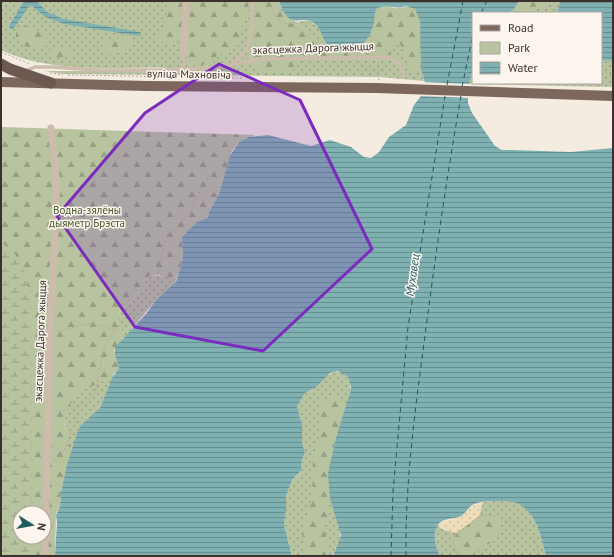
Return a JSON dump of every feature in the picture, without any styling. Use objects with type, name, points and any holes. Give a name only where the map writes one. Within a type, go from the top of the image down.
[{"type":"highway","points":[[1,64],[20,73],[50,78]]},
{"type":"main road","name":"вуліца Махновіча","points":[[1,82],[50,78],[146,86],[378,84],[613,96]]},
{"type":"street","points":[[184,54],[186,1]]},
{"type":"street","name":"экасцежка Дарога жыцця","points":[[46,556],[50,333],[57,186],[51,128]]},
{"type":"lane","points":[[232,64],[244,56],[249,45],[252,1]]},
{"type":"lane","points":[[184,54],[184,69]]},
{"type":"lane","name":"экасцежка Дарога жыцця","points":[[35,67],[97,70],[184,69],[210,68],[261,59],[346,59],[390,57],[396,61],[404,76]]},
{"type":"lane","points":[[20,73],[35,67]]},
{"type":"path","points":[[270,1],[274,13],[282,22],[300,31],[332,52]]},
{"type":"path","points":[[1,52],[33,64],[35,67]]},
{"type":"path","points":[[378,57],[378,84]]},
{"type":"path","points":[[346,59],[379,73]]},
{"type":"path","points":[[602,62],[613,62]]},
{"type":"path","points":[[602,72],[613,73]]},
{"type":"path","points":[[50,78],[62,75],[247,78]]},
{"type":"path","points":[[47,463],[56,460],[62,454],[75,419],[85,404],[92,397],[98,386],[105,346],[108,340],[155,284],[162,251],[167,238],[190,211],[208,177]]},
{"type":"path","points":[[50,333],[73,326],[91,323],[117,330]]},
{"type":"path","points":[[48,410],[67,410],[85,404]]},
{"type":"path","points":[[459,556],[453,544],[454,536],[482,515],[500,518],[525,529],[535,543],[540,556]]},
{"type":"highlighted area","points":[[219,64],[300,100],[372,249],[263,351],[135,327],[57,216],[145,113]]},
{"type":"green space","points":[[1,1],[279,1],[291,20],[298,22],[309,21],[316,25],[329,46],[420,22],[421,70],[424,81],[380,77],[63,74],[45,71],[166,71],[166,68],[61,66],[46,64],[15,56],[1,50]]},
{"type":"green space","points":[[167,1],[182,1],[181,35],[180,40],[174,45],[160,42],[157,39],[158,34],[165,30]]},
{"type":"green space","points":[[190,1],[247,1],[249,8],[242,27],[238,45],[232,50],[197,66],[189,62]]},
{"type":"green space","points":[[253,1],[276,1],[286,20],[300,26],[329,46],[344,52],[361,46],[369,37],[374,16],[378,8],[384,6],[396,8],[408,6],[412,7],[417,12],[419,19],[422,48],[421,71],[416,73],[411,69],[402,48],[398,43],[394,45],[391,54],[385,56],[369,54],[357,57],[305,57],[300,50],[296,50],[293,55],[295,66],[293,71],[264,73],[246,58],[251,41]]},
{"type":"green space","points":[[519,1],[560,1],[557,12],[510,12],[514,9]]},
{"type":"green space","points":[[519,1],[551,1],[546,5],[530,12],[510,12],[514,9]]},
{"type":"green space","points":[[24,25],[39,31],[46,36],[47,44],[40,49],[32,49],[19,42],[16,39],[16,31],[20,26]]},
{"type":"green space","points":[[126,37],[131,39],[132,42],[129,49],[108,54],[103,49],[102,44],[106,39]]},
{"type":"green space","points":[[56,47],[70,50],[72,56],[65,58],[51,56],[50,50]]},
{"type":"green space","points":[[602,60],[613,61],[613,87],[469,84],[472,73],[472,84],[602,84]]},
{"type":"green space","name":"Водна-зялёны дыяметр Брэста","points":[[1,127],[255,135],[239,142],[232,151],[219,194],[209,212],[208,220],[199,221],[182,237],[183,259],[178,275],[172,279],[158,275],[150,275],[132,301],[120,312],[116,323],[125,335],[114,350],[120,365],[118,370],[109,378],[82,391],[75,397],[67,410],[65,427],[72,450],[61,493],[60,506],[56,513],[55,556],[1,556]]},
{"type":"green space","points":[[1,242],[15,254],[23,266],[30,295],[33,505],[12,505],[12,545],[33,545],[32,556],[1,556]]},
{"type":"green space","points":[[150,275],[175,278],[178,275],[174,285],[155,301],[124,338],[125,335],[116,323],[120,312],[132,301]]},
{"type":"green space","points":[[334,372],[344,373],[349,379],[350,388],[345,412],[335,441],[330,471],[330,495],[339,525],[339,539],[333,556],[292,556],[284,525],[286,496],[292,480],[301,472],[301,462],[305,453],[302,442],[302,424],[297,407],[305,393],[312,390],[326,376]]},
{"type":"green space","points":[[114,374],[100,408],[79,429],[72,450],[68,442],[65,424],[68,408],[72,400],[78,393],[86,388]]},
{"type":"green space","points":[[331,395],[343,402],[345,412],[335,440],[328,474],[330,499],[325,525],[328,556],[305,556],[302,529],[312,501],[313,458],[320,433],[320,407],[322,401]]},
{"type":"green space","points":[[504,500],[514,501],[522,505],[534,519],[546,556],[440,556],[434,539],[437,525],[444,530],[479,516],[483,502]]},
{"type":"green space","points":[[482,515],[496,516],[500,519],[501,521],[497,539],[469,555],[458,554],[453,544],[456,533]]},
{"type":"sand","points":[[483,502],[479,516],[456,533],[444,530],[437,525],[458,517],[473,506]]},
{"type":"water","points":[[24,1],[37,1],[47,12],[64,19],[140,32],[141,34],[139,36],[64,24],[45,17],[31,5],[14,28],[10,29],[9,26]]},
{"type":"water","name":"Мухавец","points":[[279,1],[519,1],[514,9],[510,12],[472,12],[472,73],[468,88],[468,103],[472,113],[495,146],[502,150],[571,152],[613,148],[613,556],[546,556],[537,526],[527,510],[510,501],[498,501],[474,504],[461,516],[441,522],[435,534],[436,545],[440,556],[333,556],[341,535],[330,499],[328,474],[335,441],[351,387],[348,377],[338,371],[330,373],[315,388],[305,393],[297,407],[302,424],[302,442],[305,453],[301,462],[301,471],[292,480],[286,496],[284,525],[292,556],[55,556],[56,515],[60,506],[61,493],[67,465],[81,425],[100,408],[112,378],[119,368],[115,354],[115,347],[147,313],[155,301],[176,282],[183,259],[182,237],[197,222],[208,218],[209,212],[219,194],[230,156],[239,142],[249,137],[268,135],[311,146],[330,140],[351,147],[364,157],[371,158],[379,152],[389,137],[406,125],[414,105],[421,96],[425,83],[421,70],[420,22],[415,9],[406,6],[378,8],[375,13],[371,32],[368,37],[357,48],[347,51],[335,50],[329,46],[319,28],[314,23],[304,20],[292,20],[283,11]]},
{"type":"water","points":[[560,1],[613,1],[613,61],[602,60],[602,12],[557,12]]},
{"type":"pier","points":[[422,82],[471,84],[470,98],[418,96],[422,92]]},
{"type":"ferry route","points":[[447,85],[463,1]]},
{"type":"ferry route","points":[[482,12],[487,1]]},
{"type":"ferry route","points":[[462,87],[472,39]]},
{"type":"ferry route","points":[[391,556],[393,491],[408,327],[445,96]]},
{"type":"ferry route","points":[[406,556],[407,505],[416,402],[440,224],[461,96]]}]
